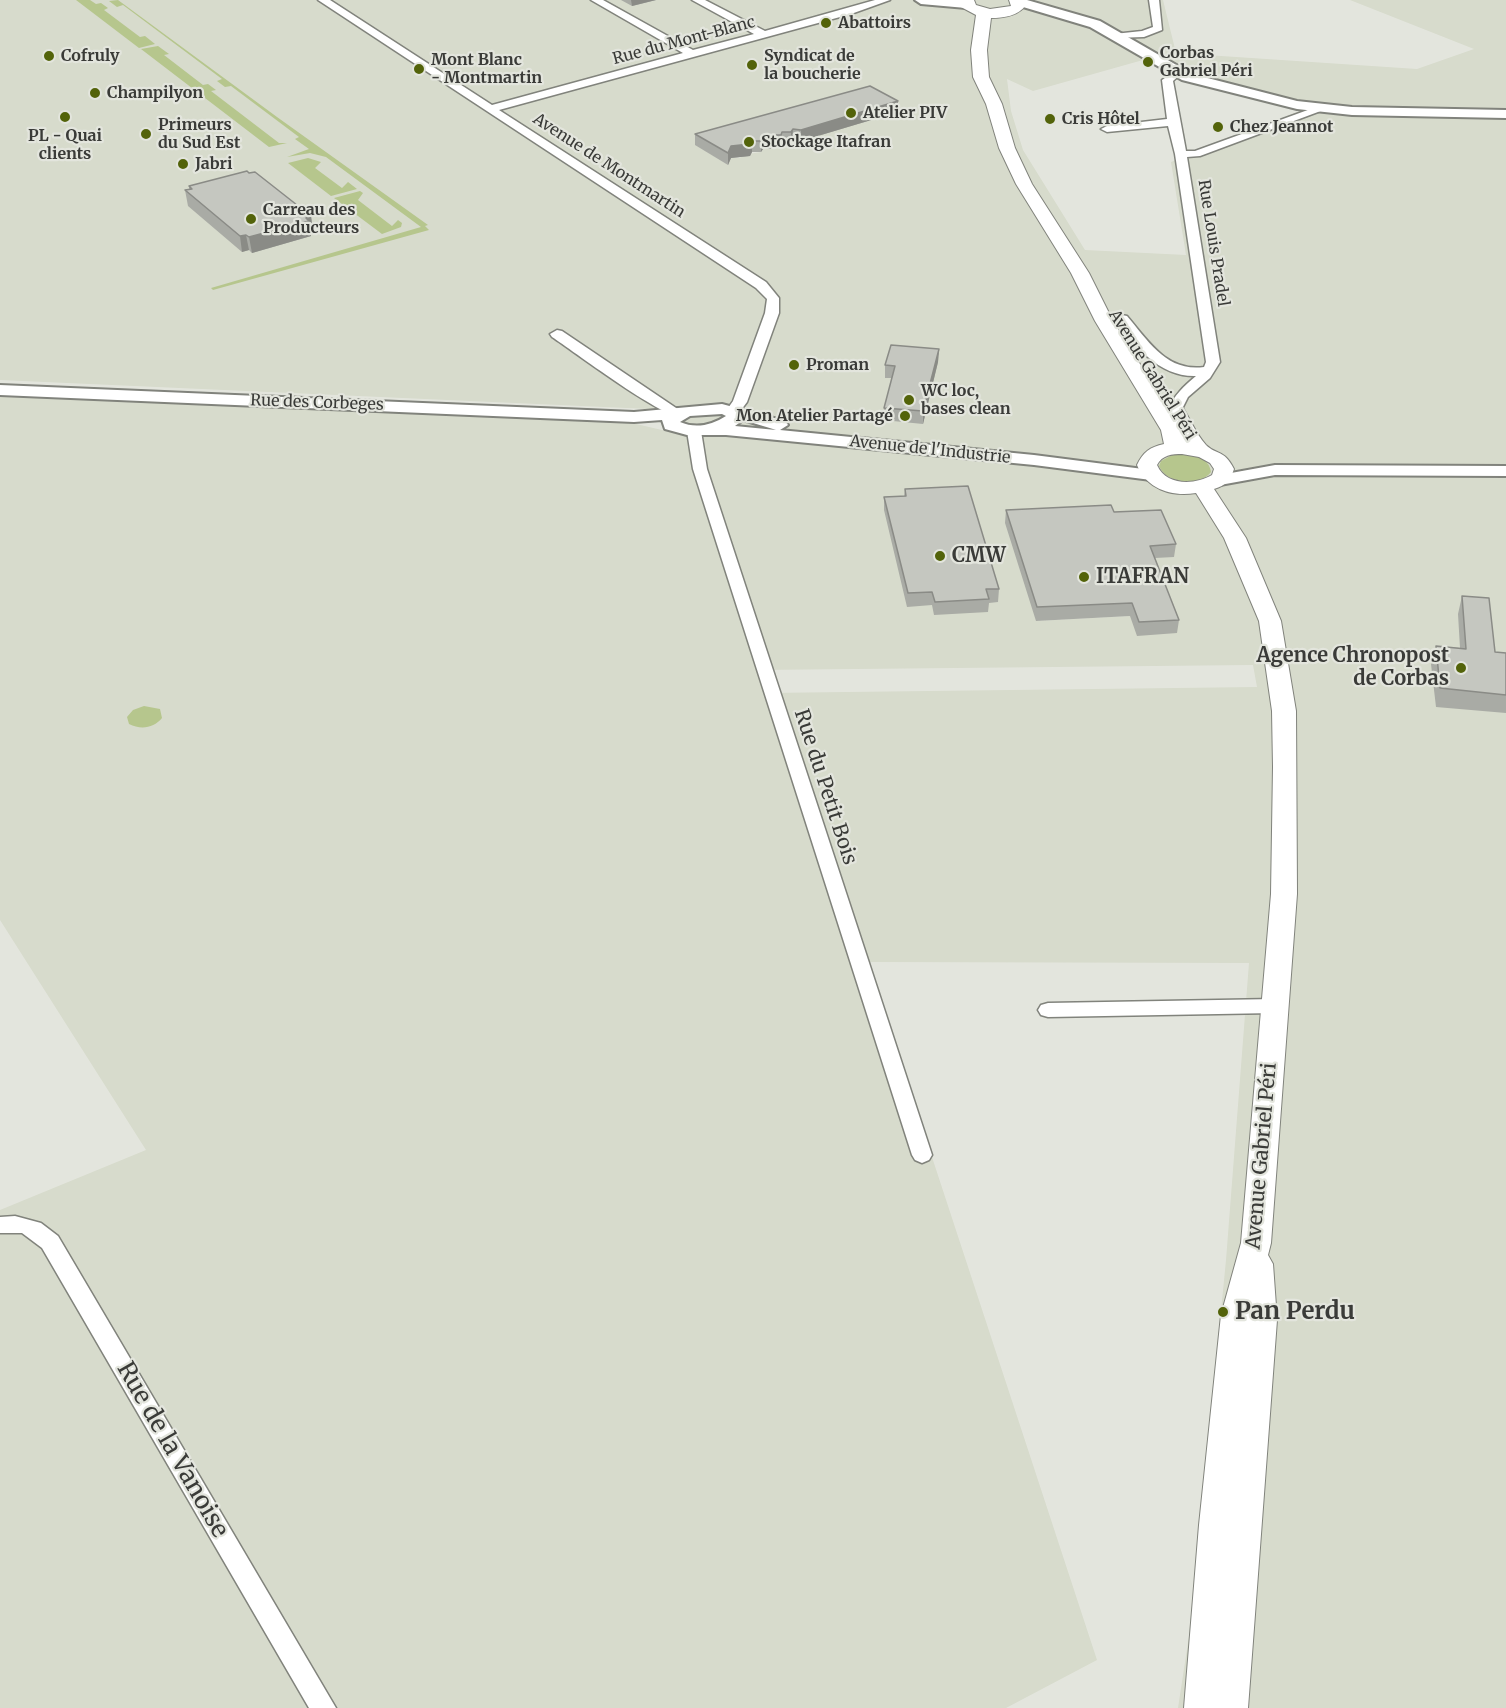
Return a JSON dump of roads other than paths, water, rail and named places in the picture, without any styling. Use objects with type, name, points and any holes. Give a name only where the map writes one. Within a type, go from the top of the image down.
[{"type":"main road","points":[[965,2],[972,9],[1006,8]]},
{"type":"main road","name":"Avenue Gabriel Péri","points":[[1006,8],[980,50],[981,77],[994,104],[1007,148],[1024,184],[1080,273],[1104,321],[1171,430],[1175,448]]},
{"type":"main road","name":"Avenue Gabriel Péri","points":[[1080,273],[1122,320],[1174,410],[1208,454]]},
{"type":"main road","points":[[1175,448],[1208,454],[1224,469],[1202,485],[1162,482],[1149,467],[1158,452],[1175,448]]},
{"type":"main road","name":"Avenue Gabriel Péri","points":[[1202,485],[1204,515],[1218,539],[1278,672],[1284,711],[1286,767],[1284,894],[1256,1243],[1261,1320],[1231,1527]]},
{"type":"main road","points":[[1202,1708],[1231,1527]]},
{"type":"main road","points":[[1230,1708],[1231,1527]]},
{"type":"street","name":"Avenue de Montmartin","points":[[323,0],[761,285],[773,298],[772,313],[740,402],[734,411]]},
{"type":"street","points":[[596,0],[692,54]]},
{"type":"street","points":[[698,0],[764,35]]},
{"type":"street","name":"Rue du Mont-Blanc","points":[[490,109],[885,0]]},
{"type":"street","points":[[921,0],[965,2]]},
{"type":"street","points":[[1118,36],[1144,34],[1158,28],[1154,0]]},
{"type":"street","points":[[1006,8],[1061,13],[1095,24],[1177,73],[1197,81],[1320,109],[1506,114]]},
{"type":"street","name":"Rue Louis Pradel","points":[[1177,73],[1167,80],[1213,356],[1210,370]]},
{"type":"street","points":[[1181,154],[1196,154],[1320,109]]},
{"type":"street","points":[[1107,129],[1173,122]]},
{"type":"street","points":[[1122,320],[1169,368],[1185,374],[1210,370]]},
{"type":"street","points":[[557,334],[675,418]]},
{"type":"street","points":[[1174,410],[1178,397],[1210,370]]},
{"type":"street","name":"Rue des Corbeges","points":[[0,390],[675,418]]},
{"type":"street","name":"Avenue de l'Industrie","points":[[675,418],[706,410],[734,411],[790,429],[1037,453],[1149,467]]},
{"type":"street","points":[[701,431],[726,424],[735,418],[734,411]]},
{"type":"street","name":"Avenue de l'Industrie","points":[[675,418],[701,431],[726,430],[1024,459],[1149,467]]},
{"type":"street","name":"Rue du Petit Bois","points":[[701,431],[695,448],[700,469],[922,1155]]},
{"type":"street","points":[[1208,454],[1275,470]]},
{"type":"street","points":[[1202,485],[1275,470],[1506,471]]},
{"type":"street","points":[[1048,1010],[1275,1006]]},
{"type":"street","name":"Rue de la Vanoise","points":[[0,1225],[14,1222],[37,1228],[50,1242],[323,1708]]},
{"type":"place","name":"Abattoirs","points":[[826,23]]},
{"type":"place","name":"Cofruly","points":[[49,56]]},
{"type":"place","name":"Corbas Gabriel Péri","points":[[1148,62]]},
{"type":"place","name":"Syndicat de la boucherie","points":[[752,65]]},
{"type":"place","name":"Mont Blanc - Montmartin","points":[[419,69]]},
{"type":"place","name":"Champilyon","points":[[95,93]]},
{"type":"place","name":"Atelier PIV","points":[[851,113]]},
{"type":"place","name":"PL - Quai clients","points":[[65,117]]},
{"type":"place","name":"Cris Hôtel","points":[[1050,119]]},
{"type":"place","name":"Chez Jeannot","points":[[1218,127]]},
{"type":"place","name":"Primeurs du Sud Est","points":[[146,134]]},
{"type":"place","name":"Stockage Itafran","points":[[749,142]]},
{"type":"place","name":"Jabri","points":[[183,164]]},
{"type":"place","name":"Carreau des Producteurs","points":[[251,219]]},
{"type":"place","name":"Proman","points":[[794,365]]},
{"type":"place","name":"WC loc, bases clean","points":[[909,400]]},
{"type":"place","name":"Mon Atelier Partagé","points":[[905,416]]},
{"type":"place","name":"CMW","points":[[940,556]]},
{"type":"place","name":"ITAFRAN","points":[[1084,577]]},
{"type":"place","name":"Agence Chronopost de Corbas","points":[[1461,668]]},
{"type":"place","name":"Pan Perdu","points":[[1223,1312]]}]
